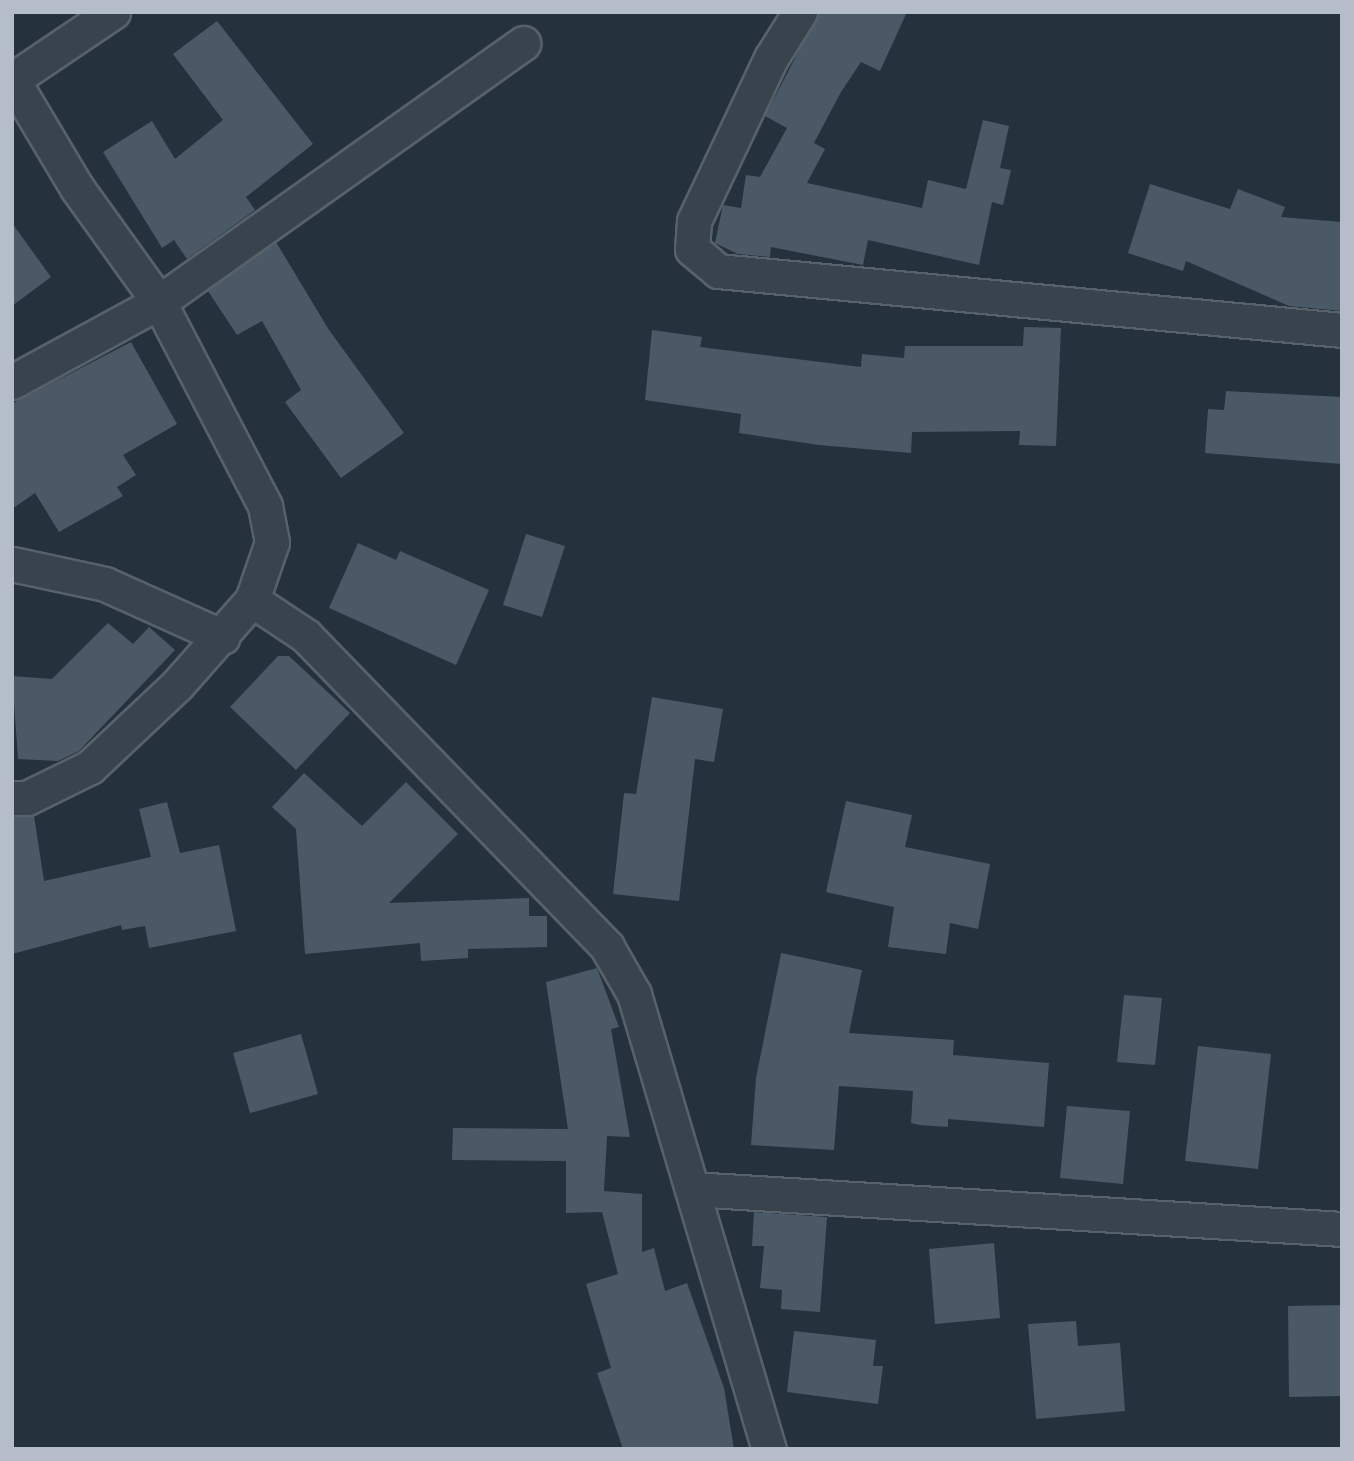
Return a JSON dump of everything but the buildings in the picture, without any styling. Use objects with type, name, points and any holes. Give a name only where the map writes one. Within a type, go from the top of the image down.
[{"type":"street","points":[[12,798],[27,798],[90,767],[223,637],[252,600],[272,542],[271,524],[159,302],[77,188],[12,79],[113,12]]},
{"type":"street","points":[[800,12],[771,58],[694,221],[692,249],[718,271],[1342,330]]},
{"type":"street","points":[[12,382],[159,302],[523,43]]},
{"type":"street","points":[[12,564],[105,584],[223,637]]},
{"type":"street","points":[[252,600],[306,636],[607,947],[634,994],[769,1449]]},
{"type":"street","points":[[692,1189],[1342,1229]]}]
